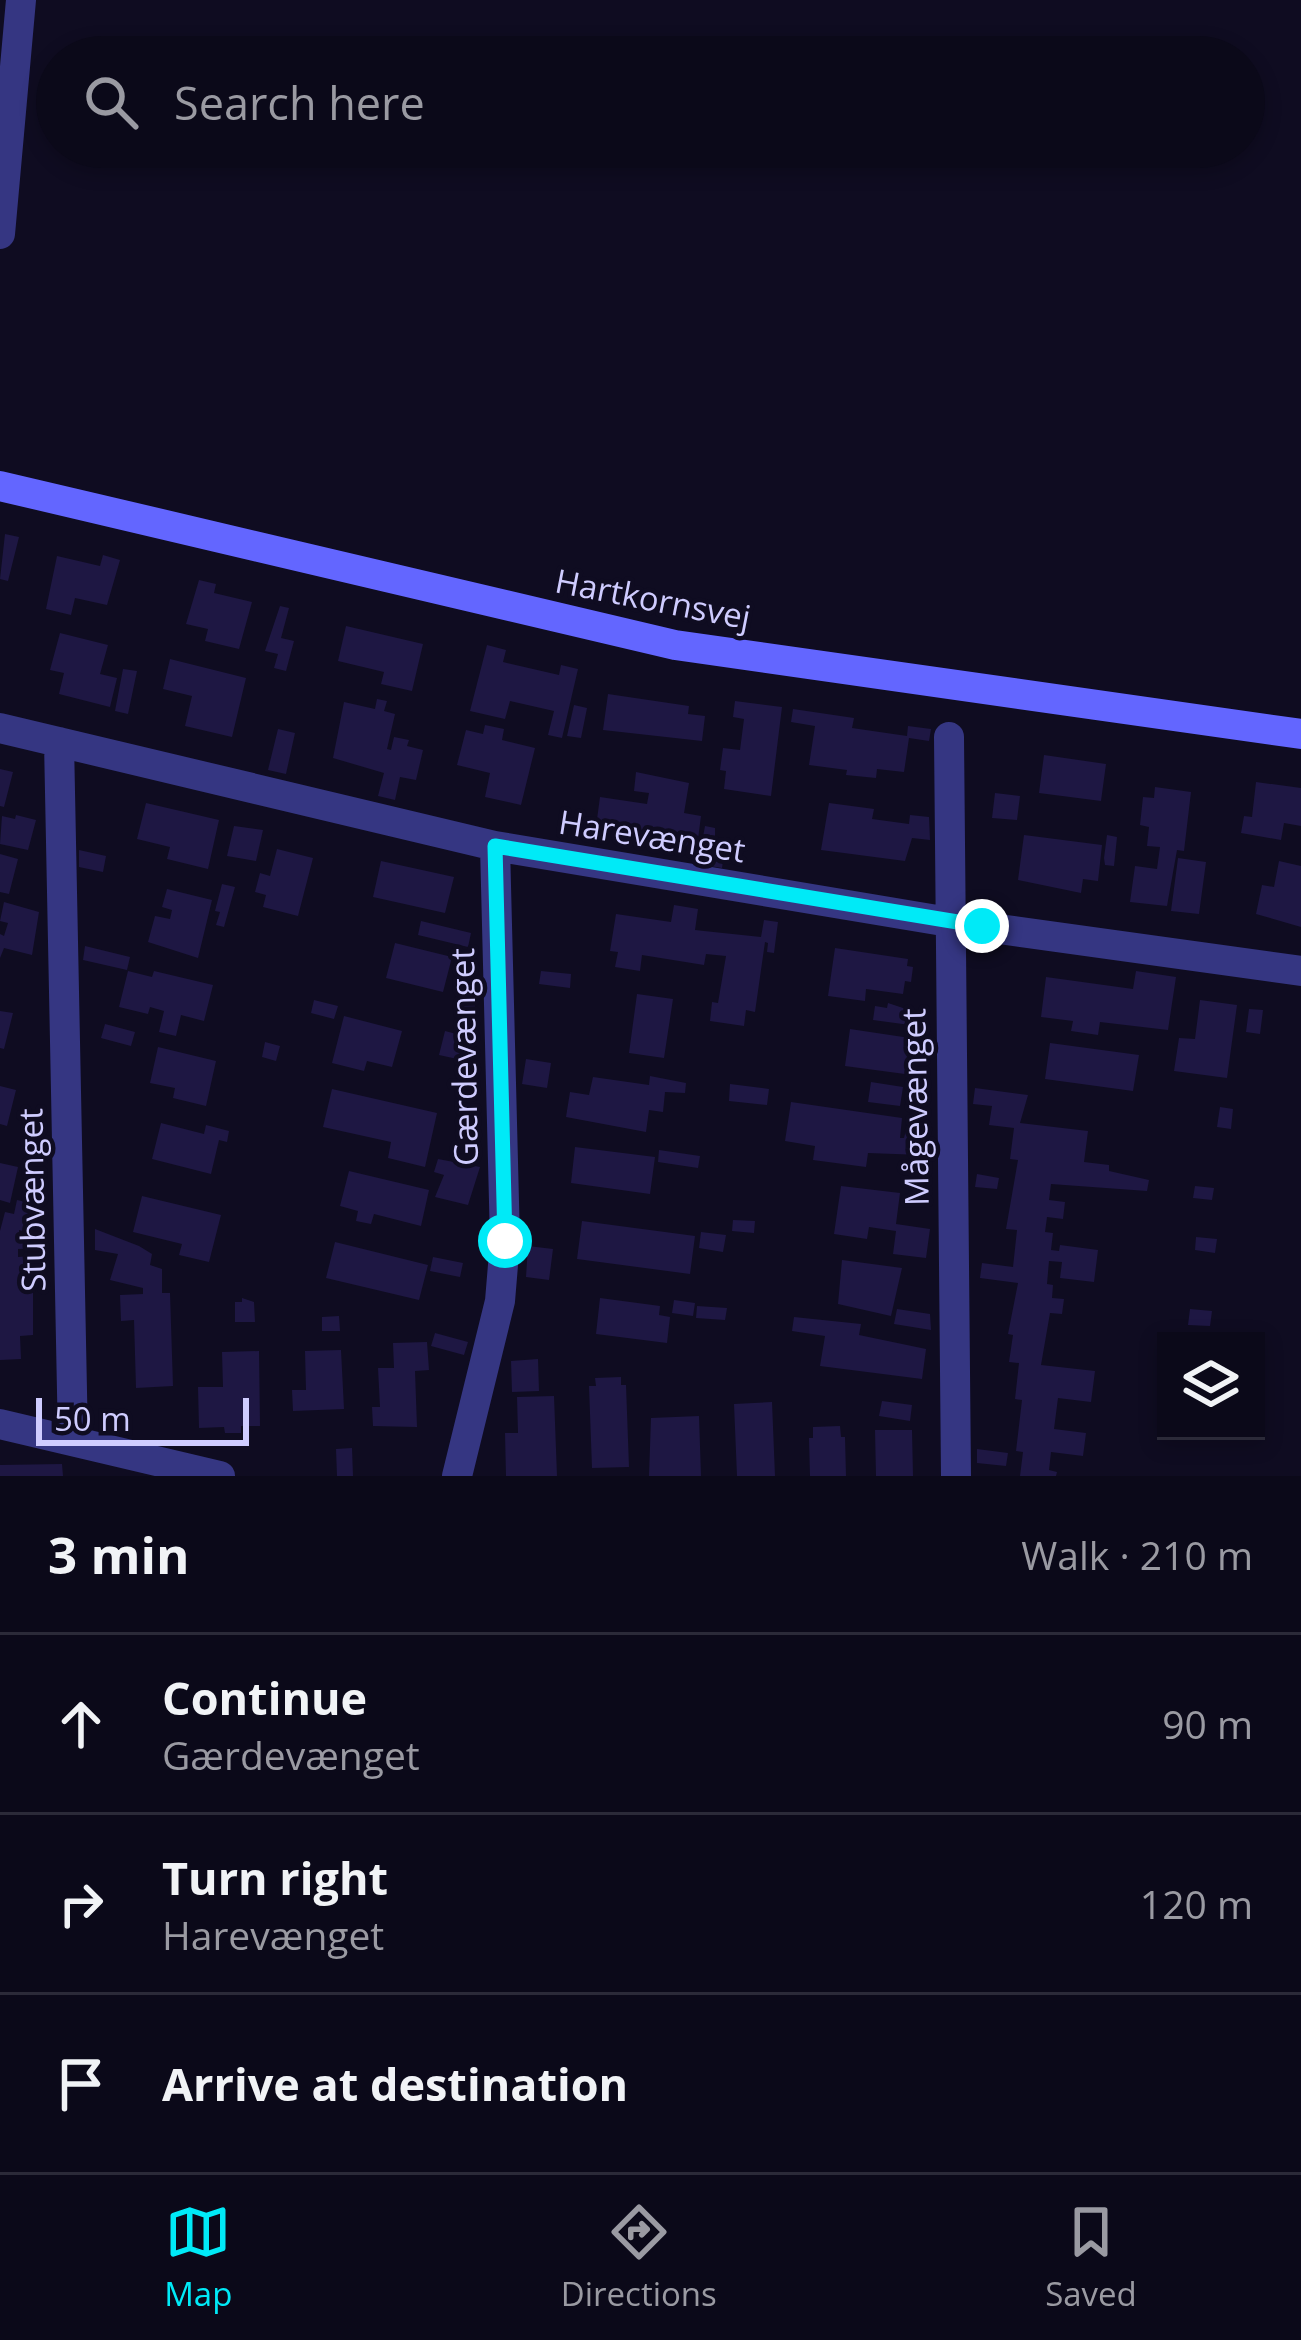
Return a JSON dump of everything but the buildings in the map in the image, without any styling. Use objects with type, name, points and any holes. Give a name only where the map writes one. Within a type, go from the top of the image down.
[{"type":"street","points":[[0,234],[21,0]]},
{"type":"street","name":"Hartkornsvej","points":[[0,486],[675,645],[1301,734]]},
{"type":"street","name":"Harevænget","points":[[0,728],[495,846],[949,922],[1301,971]]},
{"type":"street","name":"Mågevænget","points":[[949,737],[956,1476]]},
{"type":"street","name":"Stubvænget","points":[[59,742],[73,1441]]},
{"type":"street","name":"Gærdevænget","points":[[457,1476],[500,1301],[505,1241],[495,846]]},
{"type":"street","points":[[0,1424],[73,1441],[102,1462],[220,1476]]},
{"type":"route","points":[[505,1241],[495,846],[982,926]]}]
